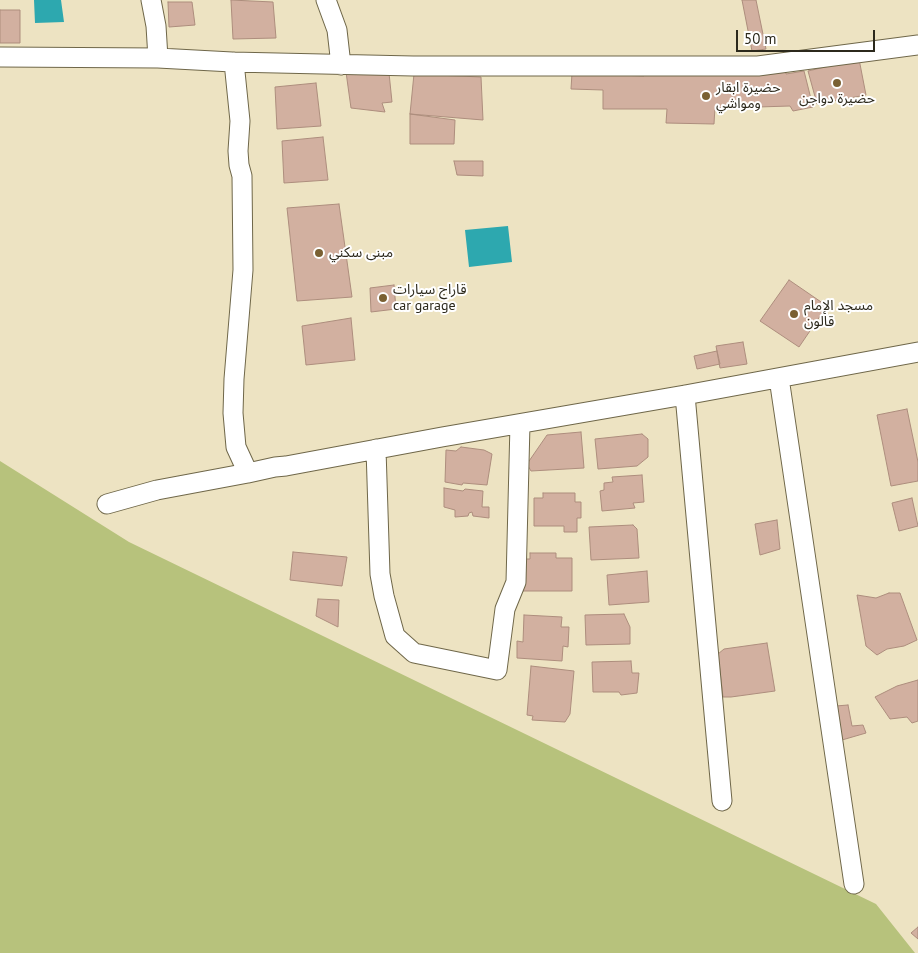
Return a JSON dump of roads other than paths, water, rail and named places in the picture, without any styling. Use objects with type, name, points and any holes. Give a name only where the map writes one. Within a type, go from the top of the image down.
[{"type":"street","points":[[151,0],[156,26],[158,58]]},
{"type":"street","points":[[326,0],[338,30],[341,65]]},
{"type":"street","points":[[0,57],[158,58],[341,65],[758,66],[918,45]]},
{"type":"street","points":[[234,62],[240,121],[238,150],[242,176],[243,270],[233,414],[236,447],[248,473]]},
{"type":"street","points":[[106,504],[157,490],[275,466],[286,466],[918,352]]},
{"type":"street","points":[[779,378],[854,884]]},
{"type":"street","points":[[685,395],[722,801]]},
{"type":"street","points":[[376,449],[380,574],[395,636],[414,653],[497,670],[505,609],[516,582],[520,424]]},
{"type":"water","points":[[34,0],[61,0],[64,22],[35,23]]},
{"type":"water","points":[[508,226],[512,262],[469,267],[465,230]]},
{"type":"place","name":"حضيرة دواجن","points":[[837,83]]},
{"type":"place","name":"حضيرة ابقار ومواشي","points":[[706,96]]},
{"type":"place","name":"مبنى سكني","points":[[319,253]]},
{"type":"place","name":"قاراج سيارات car garage","points":[[383,298]]},
{"type":"place","name":"مسجد الإمام قالون","points":[[794,314]]}]
